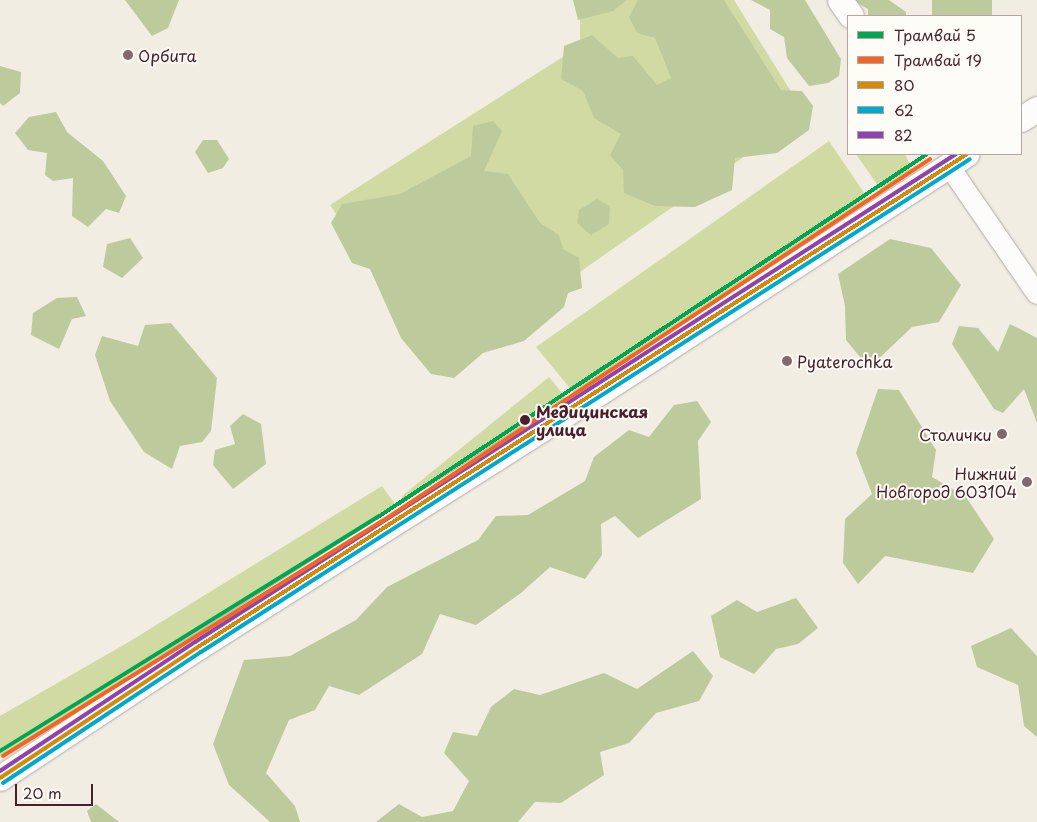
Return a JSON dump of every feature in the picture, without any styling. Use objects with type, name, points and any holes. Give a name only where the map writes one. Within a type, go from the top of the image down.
[{"type":"street","points":[[840,0],[850,15]]},
{"type":"street","points":[[1022,118],[1037,109]]},
{"type":"street","points":[[0,778],[198,647],[580,405],[952,158],[1037,294]]},
{"type":"green space","points":[[125,0],[179,0],[168,28],[152,36]]},
{"type":"green space","points":[[573,0],[627,0],[613,11],[578,20]]},
{"type":"green space","points":[[580,0],[734,0],[805,114],[439,371],[330,205],[580,46]]},
{"type":"green space","points":[[638,0],[724,0],[781,90],[802,91],[813,106],[809,130],[777,153],[735,158],[732,190],[695,207],[655,206],[624,193],[623,170],[610,155],[621,134],[594,118],[583,91],[561,79],[564,46],[592,35],[618,58],[633,56],[657,85],[671,78],[655,38],[637,33],[629,17]]},
{"type":"green space","points":[[751,0],[805,0],[841,59],[839,76],[828,83],[809,86],[787,58],[784,37],[770,29],[770,10]]},
{"type":"green space","points":[[852,0],[889,0],[906,12],[906,15],[868,15],[868,9]]},
{"type":"green space","points":[[932,0],[992,0],[992,15],[932,15]]},
{"type":"green space","points":[[0,66],[21,72],[20,93],[3,106],[0,103]]},
{"type":"green space","points":[[56,112],[67,132],[103,161],[126,196],[119,213],[106,209],[88,227],[72,216],[73,178],[53,181],[45,175],[47,153],[28,150],[15,133],[29,117]]},
{"type":"green space","points":[[493,121],[502,131],[484,171],[508,174],[540,223],[559,235],[563,249],[579,258],[582,288],[568,293],[564,307],[524,341],[483,353],[454,378],[431,374],[401,338],[370,269],[352,263],[331,223],[342,204],[400,194],[471,156],[473,126]]},
{"type":"green space","points":[[203,140],[217,140],[229,159],[223,168],[208,173],[195,152]]},
{"type":"green space","points":[[829,141],[869,200],[574,393],[536,347]]},
{"type":"green space","points":[[857,155],[905,155],[912,170],[881,190]]},
{"type":"green space","points":[[597,199],[610,206],[609,224],[591,235],[577,223],[579,210]]},
{"type":"green space","points":[[130,238],[143,258],[122,278],[103,267],[107,244]]},
{"type":"green space","points":[[890,239],[931,248],[961,285],[939,322],[912,327],[869,368],[846,340],[845,306],[838,274]]},
{"type":"green space","points":[[77,297],[86,316],[72,319],[59,349],[31,335],[33,313],[57,298]]},
{"type":"green space","points":[[171,323],[217,378],[211,431],[202,442],[180,446],[172,469],[144,452],[110,401],[95,355],[102,336],[138,346],[145,325]]},
{"type":"green space","points":[[1010,324],[1037,338],[1037,423],[1024,389],[1003,413],[994,409],[952,344],[959,326],[978,328],[998,352]]},
{"type":"green space","points":[[549,377],[567,399],[419,518],[401,497]]},
{"type":"green space","points":[[878,389],[899,390],[936,450],[932,477],[966,497],[994,539],[973,573],[885,556],[858,584],[843,563],[845,519],[872,494],[856,453]]},
{"type":"green space","points":[[697,401],[711,422],[698,441],[701,499],[638,538],[615,516],[601,524],[602,555],[585,579],[550,567],[521,593],[476,625],[440,614],[422,654],[359,695],[329,686],[315,710],[289,720],[266,773],[295,806],[300,822],[270,822],[229,785],[213,744],[244,660],[290,656],[356,620],[387,587],[478,540],[496,516],[528,515],[585,481],[594,457],[629,430],[649,437],[674,405]]},
{"type":"green space","points":[[243,414],[261,424],[266,464],[233,489],[213,465],[215,450],[235,444],[230,426]]},
{"type":"green space","points":[[382,486],[398,508],[0,756],[0,716],[127,643]]},
{"type":"green space","points":[[796,598],[818,628],[798,644],[776,649],[754,674],[720,657],[711,616],[737,600],[757,612]]},
{"type":"green space","points":[[1011,628],[1037,656],[1037,737],[1024,726],[1018,685],[977,667],[971,646]]},
{"type":"green space","points":[[693,651],[713,676],[699,701],[656,713],[629,743],[600,752],[604,775],[561,803],[535,802],[518,822],[376,822],[399,804],[422,817],[453,811],[469,781],[444,753],[453,732],[477,736],[491,707],[514,689],[540,695],[604,673],[637,689]]},
{"type":"green space","points":[[96,804],[119,822],[91,822],[87,811]]},
{"type":"tram line","name":"5","points":[[0,751],[378,517],[925,155]]},
{"type":"tram line","name":"19","points":[[3,756],[381,522],[930,159]]},
{"type":"transit line","name":"82","points":[[0,771],[195,642],[954,155]]},
{"type":"transit line","name":"80","points":[[0,778],[198,647],[965,155]]},
{"type":"transit line","name":"62","points":[[3,783],[201,652],[970,159]]},
{"type":"place","name":"Орбита","points":[[128,55]]},
{"type":"place","name":"Pyaterochka","points":[[787,361]]},
{"type":"place","name":"Медицинская улица","points":[[525,420]]},
{"type":"place","name":"Столички","points":[[1002,434]]},
{"type":"place","name":"Нижний Новгород 603104","points":[[1027,482]]}]
